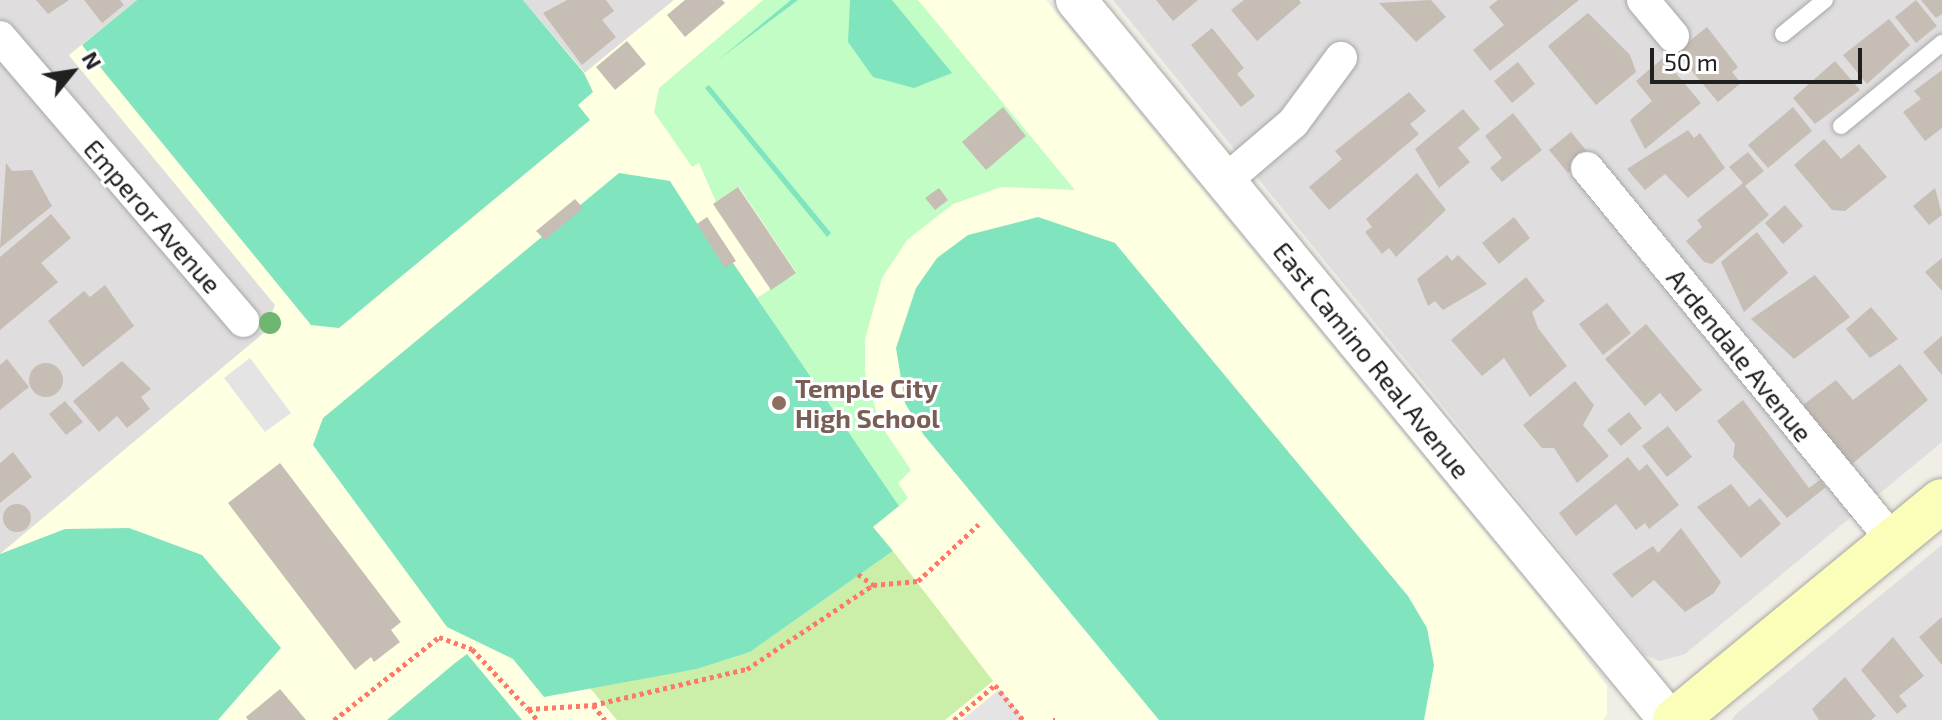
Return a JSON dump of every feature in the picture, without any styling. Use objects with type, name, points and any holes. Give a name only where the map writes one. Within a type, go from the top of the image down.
[{"type":"main road","points":[[1672,720],[1926,523]]},
{"type":"street","name":"East Camino Real Avenue","points":[[1076,0],[1672,720]]},
{"type":"street","points":[[1643,0],[1673,36]]},
{"type":"street","name":"Emperor Avenue","points":[[0,37],[243,321]]},
{"type":"street","points":[[1225,181],[1293,123],[1341,58]]},
{"type":"street","name":"Ardendale Avenue","points":[[1587,168],[1926,523]]},
{"type":"lane","points":[[1783,34],[1825,0]]},
{"type":"lane","points":[[1841,126],[1942,43]]},
{"type":"path","points":[[528,709],[593,705],[747,669],[873,585],[918,581],[979,524]]},
{"type":"path","points":[[858,574],[873,585]]},
{"type":"path","points":[[334,720],[439,637],[472,649],[537,720]]},
{"type":"path","points":[[954,720],[995,685],[1023,720]]},
{"type":"path","points":[[593,705],[605,720]]},
{"type":"shaded area","points":[[0,0],[137,0],[69,56],[275,305],[265,332],[0,554]]},
{"type":"shaded area","name":"Temple City High School","points":[[137,0],[523,0],[585,73],[674,0],[1046,0],[1563,627],[1607,686],[1607,714],[1603,720],[0,720],[0,554],[265,332],[275,305],[69,55]]},
{"type":"shaded area","points":[[523,0],[674,0],[584,73]]},
{"type":"shaded area","points":[[1113,0],[1942,0],[1942,442],[1685,654],[1660,661],[1645,655]]},
{"type":"shaded area","points":[[250,358],[291,413],[265,432],[224,378]]},
{"type":"shaded area","points":[[1942,545],[1942,720],[1732,720],[1736,714]]},
{"type":"shaded area","points":[[1000,689],[1025,720],[962,720]]},
{"type":"green space","points":[[137,0],[523,0],[584,73],[593,92],[578,105],[590,120],[339,328],[311,325],[82,45]]},
{"type":"green space","points":[[763,0],[918,0],[1075,190],[1001,187],[953,204],[907,240],[882,278],[865,339],[865,373],[880,424],[911,470],[898,483],[908,498],[899,506],[757,298],[796,272],[739,187],[716,202],[699,163],[692,167],[654,112],[659,88]]},
{"type":"green space","points":[[791,0],[798,0],[718,60]]},
{"type":"green space","points":[[850,0],[892,0],[952,73],[914,88],[873,77],[848,42]]},
{"type":"green space","points":[[709,85],[831,233],[827,237],[705,88]]},
{"type":"green space","points":[[619,173],[670,181],[725,267],[733,263],[899,506],[873,527],[893,551],[750,652],[697,669],[544,697],[513,659],[447,627],[313,445],[323,418]]},
{"type":"green space","points":[[1038,217],[1115,243],[1408,596],[1427,628],[1434,665],[1424,720],[1159,720],[923,434],[905,403],[896,348],[916,288],[937,258],[968,235]]},
{"type":"green space","points":[[129,528],[202,555],[281,648],[218,720],[0,720],[0,554],[65,529]]},
{"type":"green space","points":[[893,551],[993,681],[945,720],[617,720],[589,687],[697,669],[750,652]]},
{"type":"green space","points":[[467,654],[522,720],[387,720],[455,663]]},
{"type":"building","points":[[36,0],[69,0],[48,14]]},
{"type":"building","points":[[84,0],[120,0],[124,5],[102,23]]},
{"type":"building","points":[[567,0],[606,0],[614,11],[602,20],[616,37],[582,65],[543,13]]},
{"type":"building","points":[[685,0],[722,0],[725,3],[685,37],[667,15]]},
{"type":"building","points":[[1156,0],[1198,0],[1173,21]]},
{"type":"building","points":[[1244,0],[1299,0],[1301,3],[1257,41],[1231,10]]},
{"type":"building","points":[[1431,0],[1446,17],[1416,42],[1379,3]]},
{"type":"building","points":[[1498,0],[1579,0],[1490,71],[1473,50],[1504,25],[1489,7]]},
{"type":"building","points":[[1916,0],[1937,26],[1916,43],[1895,17]]},
{"type":"building","points":[[1921,0],[1942,0],[1942,14],[1936,18]]},
{"type":"building","points":[[1588,13],[1630,55],[1636,72],[1596,105],[1548,46]]},
{"type":"building","points":[[1889,19],[1910,45],[1867,84],[1843,55]]},
{"type":"building","points":[[1707,27],[1738,67],[1732,72],[1741,83],[1718,102],[1676,52]]},
{"type":"building","points":[[1212,28],[1244,68],[1237,74],[1255,96],[1241,107],[1191,45]]},
{"type":"building","points":[[627,41],[646,64],[615,90],[596,67]]},
{"type":"building","points":[[1663,58],[1701,103],[1645,149],[1630,120],[1652,101],[1636,81]]},
{"type":"building","points":[[1835,61],[1860,90],[1815,124],[1793,98]]},
{"type":"building","points":[[1518,62],[1535,84],[1512,103],[1494,81]]},
{"type":"building","points":[[1942,70],[1942,128],[1925,141],[1903,112],[1921,99],[1914,91]]},
{"type":"building","points":[[1409,92],[1426,111],[1410,124],[1419,134],[1329,210],[1309,187],[1342,159],[1335,151]]},
{"type":"building","points":[[1003,107],[1026,136],[986,170],[962,142]]},
{"type":"building","points":[[1793,107],[1812,131],[1768,168],[1748,145]]},
{"type":"building","points":[[1463,109],[1480,129],[1458,148],[1470,162],[1439,188],[1415,149]]},
{"type":"building","points":[[1513,113],[1542,150],[1502,182],[1490,168],[1502,158],[1485,136]]},
{"type":"building","points":[[1688,130],[1694,138],[1700,133],[1725,168],[1688,198],[1665,174],[1645,190],[1627,169]]},
{"type":"building","points":[[1571,132],[1590,155],[1568,173],[1549,150]]},
{"type":"building","points":[[1824,139],[1841,159],[1859,144],[1887,177],[1845,211],[1832,210],[1794,165]]},
{"type":"building","points":[[1748,152],[1764,171],[1745,186],[1769,215],[1712,264],[1704,262],[1686,241],[1702,227],[1697,220],[1743,183],[1729,167]]},
{"type":"building","points":[[6,163],[12,171],[32,170],[52,206],[0,248]]},
{"type":"building","points":[[1417,173],[1446,210],[1396,257],[1389,248],[1382,254],[1365,232],[1372,227],[1366,219]]},
{"type":"building","points":[[738,187],[796,273],[771,290],[713,204]]},
{"type":"building","points":[[939,188],[948,200],[935,210],[925,198]]},
{"type":"building","points":[[1935,188],[1942,215],[1929,225],[1913,206]]},
{"type":"building","points":[[575,199],[583,208],[545,240],[536,231]]},
{"type":"building","points":[[1785,205],[1803,226],[1783,244],[1765,223]]},
{"type":"building","points":[[51,214],[71,238],[41,263],[58,282],[0,330],[0,257]]},
{"type":"building","points":[[707,217],[736,261],[725,268],[697,224]]},
{"type":"building","points":[[1514,217],[1530,238],[1499,264],[1482,243]]},
{"type":"building","points":[[1757,232],[1788,273],[1744,312],[1721,262]]},
{"type":"building","points":[[1447,255],[1452,261],[1458,255],[1487,284],[1443,310],[1435,301],[1428,306],[1417,279]]},
{"type":"building","points":[[1942,258],[1942,291],[1925,272]]},
{"type":"building","points":[[1815,275],[1850,317],[1794,359],[1751,319]]},
{"type":"building","points":[[1526,277],[1545,301],[1532,312],[1538,328],[1567,366],[1530,397],[1504,358],[1482,376],[1451,340]]},
{"type":"building","points":[[105,285],[134,326],[83,367],[48,321],[84,291],[90,297]]},
{"type":"building","points":[[1607,303],[1631,333],[1603,355],[1579,324]]},
{"type":"building","points":[[1871,307],[1898,339],[1870,358],[1846,329]]},
{"type":"building","points":[[1646,324],[1702,390],[1676,412],[1660,393],[1645,406],[1605,359]]},
{"type":"building","points":[[1942,336],[1942,375],[1923,352]]},
{"type":"building","points":[[7,359],[29,387],[0,410],[0,365]]},
{"type":"building","points":[[122,361],[151,389],[141,397],[150,409],[127,428],[117,416],[99,432],[73,401]]},
{"type":"building","points":[[46,363],[58,368],[63,380],[58,392],[46,397],[34,392],[29,380],[34,368]]},
{"type":"building","points":[[1900,364],[1928,400],[1851,465],[1803,405],[1836,380],[1853,400]]},
{"type":"building","points":[[1575,381],[1594,405],[1583,425],[1609,456],[1577,483],[1554,448],[1542,448],[1523,425]]},
{"type":"building","points":[[1743,400],[1809,488],[1820,480],[1826,487],[1787,518],[1733,457],[1735,444],[1717,421]]},
{"type":"building","points":[[65,401],[83,422],[66,435],[49,414]]},
{"type":"building","points":[[1629,412],[1642,428],[1621,446],[1607,430]]},
{"type":"building","points":[[1668,426],[1692,457],[1667,477],[1642,446]]},
{"type":"building","points":[[13,452],[32,477],[0,503],[0,463]]},
{"type":"building","points":[[1628,457],[1639,471],[1647,464],[1679,505],[1649,529],[1645,523],[1636,530],[1616,504],[1576,536],[1559,513]]},
{"type":"building","points":[[280,463],[401,622],[391,630],[400,642],[374,662],[371,657],[355,670],[228,503]]},
{"type":"building","points":[[1731,484],[1749,507],[1760,498],[1781,524],[1741,558],[1697,507]]},
{"type":"building","points":[[17,504],[27,508],[31,518],[27,528],[17,532],[7,528],[3,518],[7,508]]},
{"type":"building","points":[[1681,528],[1721,582],[1714,593],[1685,612],[1654,580],[1632,598],[1612,574],[1653,546],[1658,553]]},
{"type":"building","points":[[1942,617],[1942,665],[1919,637]]},
{"type":"building","points":[[1893,637],[1924,676],[1899,696],[1907,706],[1897,714],[1861,670]]},
{"type":"building","points":[[1845,677],[1876,716],[1871,720],[1819,720],[1812,709]]},
{"type":"building","points":[[280,689],[306,720],[248,720],[246,717]]},
{"type":"place","name":"Temple City High School","points":[[779,403]]}]
